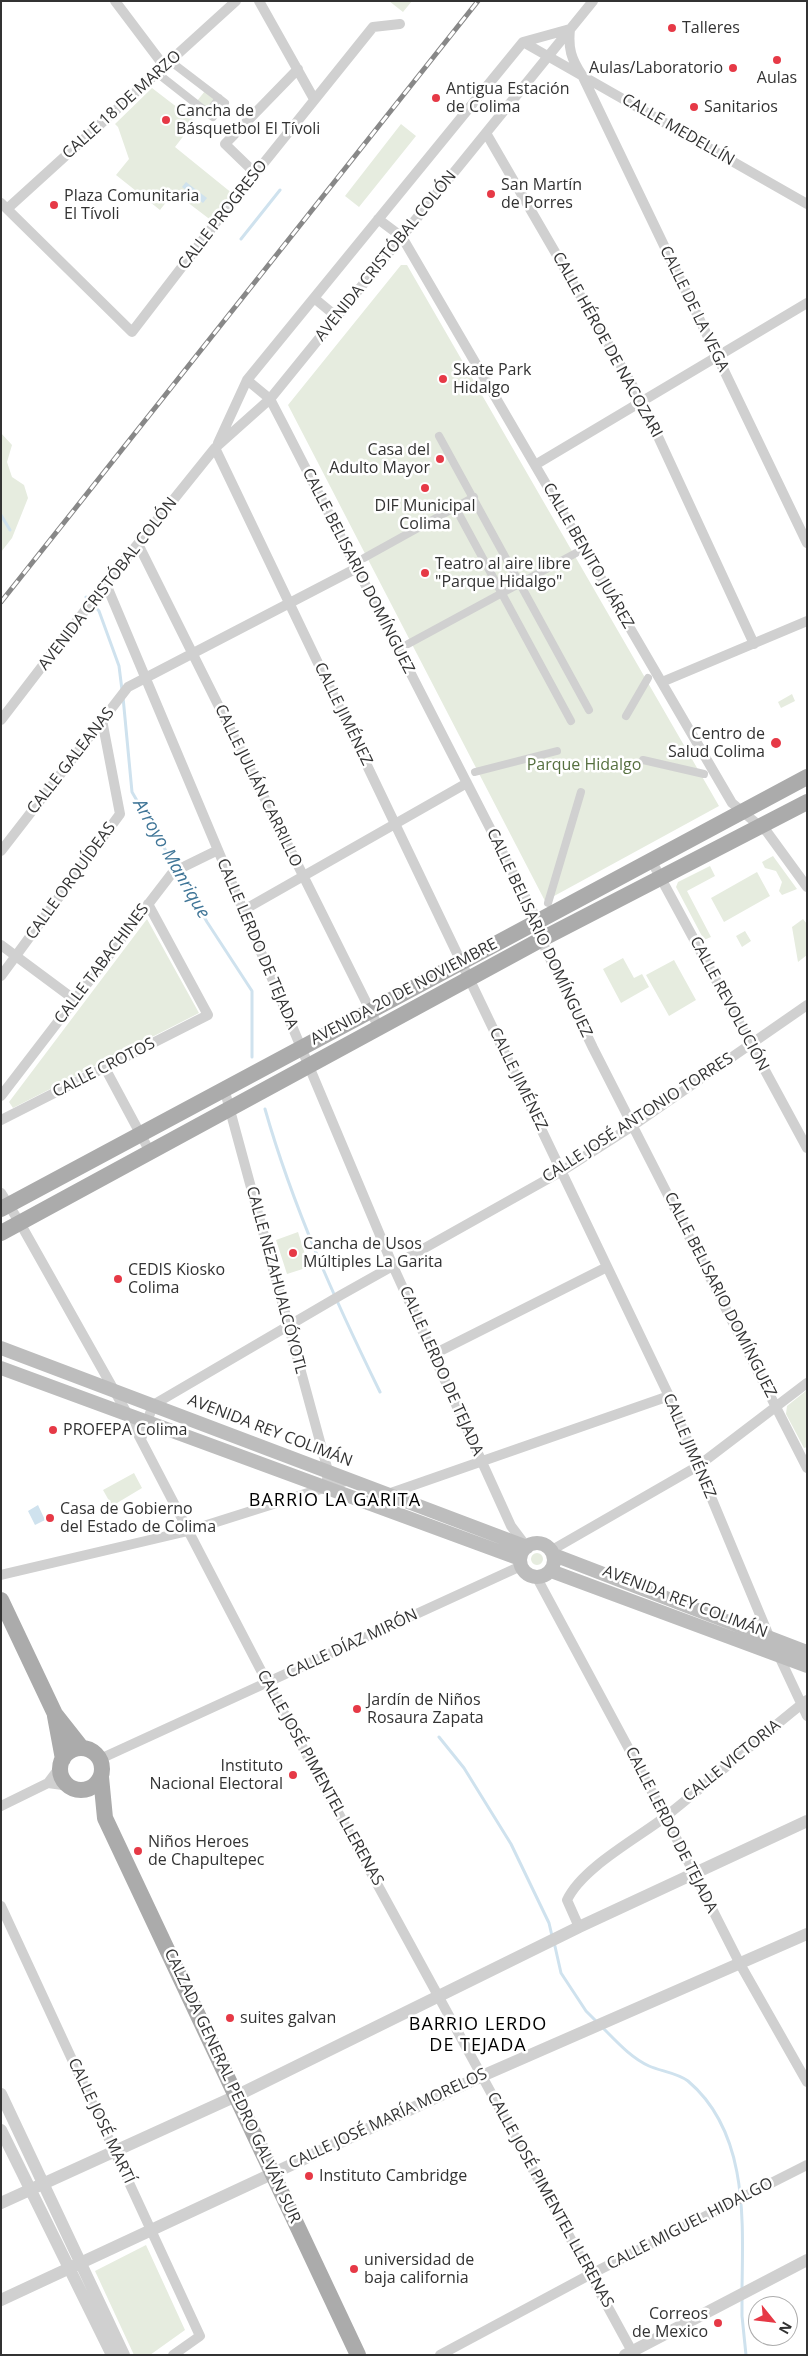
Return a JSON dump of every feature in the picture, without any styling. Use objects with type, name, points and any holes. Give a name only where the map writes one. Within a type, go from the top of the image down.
[{"type":"main road","name":"AVENIDA 20 DE NOVIEMBRE","points":[[4,1202],[140,1133],[807,777]]},
{"type":"main road","name":"AVENIDA 20 DE NOVIEMBRE","points":[[1,1233],[542,939],[807,802]]},
{"type":"main road","name":"AVENIDA REY COLIMÁN","points":[[1,1348],[388,1494],[523,1557]]},
{"type":"main road","name":"AVENIDA REY COLIMÁN","points":[[1,1368],[523,1557]]},
{"type":"main road","points":[[542,1543],[553,1553],[551,1571],[548,1574],[537,1578],[527,1575],[523,1557],[542,1543]]},
{"type":"main road","name":"AVENIDA REY COLIMÁN","points":[[553,1553],[807,1652]]},
{"type":"main road","name":"AVENIDA REY COLIMÁN","points":[[551,1571],[807,1666]]},
{"type":"main road","points":[[1,1600],[55,1714],[81,1747],[95,1752],[100,1759],[103,1768],[101,1777],[95,1785],[86,1789],[73,1788],[64,1781],[55,1714]]},
{"type":"main road","points":[[61,1763],[67,1753],[81,1747]]},
{"type":"main road","name":"CALZADA GENERAL PEDRO GALVÁN SUR","points":[[101,1777],[105,1818],[358,2355]]},
{"type":"main road","name":"CALZADA GENERAL PEDRO GALVÁN SUR","points":[[73,1788],[105,1818]]},
{"type":"street","points":[[115,1],[164,67],[211,115],[222,101],[164,67]]},
{"type":"street","name":"CALLE 18 DE MARZO","points":[[4,206],[164,67],[236,1]]},
{"type":"street","points":[[259,1],[314,99]]},
{"type":"street","name":"AVENIDA CRISTÓBAL COLÓN","points":[[1,720],[96,596],[215,448],[270,399],[593,1]]},
{"type":"street","name":"CALLE PROGRESO","points":[[4,206],[132,332],[314,99],[373,27],[400,24]]},
{"type":"street","points":[[523,42],[570,29]]},
{"type":"street","name":"CALLE DE LA VEGA","points":[[570,29],[569,52],[582,75],[807,543]]},
{"type":"street","points":[[523,42],[549,56]]},
{"type":"street","name":"AVENIDA CRISTÓBAL COLÓN","points":[[215,448],[247,380],[523,42]]},
{"type":"street","name":"CALLE MEDELLÍN","points":[[549,56],[805,199]]},
{"type":"street","points":[[255,174],[225,144],[298,69]]},
{"type":"street","name":"CALLE HÉROE DE NACOZARI","points":[[486,133],[642,402],[754,644]]},
{"type":"street","name":"CALLE BENITO JUÁREZ","points":[[378,219],[402,237],[732,803],[767,832],[807,887]]},
{"type":"street","points":[[314,298],[337,317]]},
{"type":"street","points":[[535,465],[807,304]]},
{"type":"street","name":"CALLE BELISARIO DOMÍNGUEZ","points":[[247,380],[270,399],[357,568],[536,921],[542,939],[593,1048],[634,1125],[807,1468]]},
{"type":"street","points":[[439,436],[589,710]]},
{"type":"street","name":"CALLE JIMÉNEZ","points":[[215,448],[669,1396],[770,1638],[804,1702],[807,1716]]},
{"type":"street","points":[[364,558],[474,497]]},
{"type":"street","points":[[455,507],[570,721]]},
{"type":"street","name":"CALLE JULIÁN CARRILLO","points":[[138,544],[378,1028]]},
{"type":"street","points":[[408,644],[576,553]]},
{"type":"street","name":"CALLE GALEANAS","points":[[1,851],[128,687],[357,568]]},
{"type":"street","name":"CALLE LERDO DE TEJADA","points":[[106,584],[393,1266],[511,1526],[523,1557]]},
{"type":"street","points":[[662,682],[807,621]]},
{"type":"street","points":[[626,716],[648,678]]},
{"type":"street","name":"CALLE ORQUÍDEAS","points":[[1,976],[120,814],[102,720]]},
{"type":"street","points":[[475,772],[557,751]]},
{"type":"street","points":[[643,760],[704,774]]},
{"type":"street","points":[[242,911],[302,875],[467,783]]},
{"type":"street","points":[[548,903],[581,792]]},
{"type":"street","name":"CALLE TABACHINES","points":[[1,1096],[148,904],[177,870],[218,850]]},
{"type":"street","name":"CALLE REVOLUCIÓN","points":[[651,860],[807,1148]]},
{"type":"street","name":"CALLE CROTOS","points":[[1,1120],[208,1015],[148,904]]},
{"type":"street","points":[[1,945],[75,1000]]},
{"type":"street","name":"CALLE JOSÉ ANTONIO TORRES","points":[[153,1405],[335,1299],[562,1171],[634,1125],[807,1005]]},
{"type":"street","points":[[105,1068],[150,1152]]},
{"type":"street","name":"CALLE NEZAHUALCÓYOTL","points":[[224,1088],[328,1471]]},
{"type":"street","name":"CALLE JOSÉ PIMENTEL LLERENAS","points":[[4,1202],[20,1222],[128,1414],[267,1682],[591,2274],[631,2354]]},
{"type":"street","points":[[434,1354],[607,1267]]},
{"type":"street","points":[[553,1553],[698,1466],[807,1383]]},
{"type":"street","points":[[388,1494],[669,1396]]},
{"type":"street","points":[[141,1439],[153,1405]]},
{"type":"street","points":[[326,1487],[328,1471]]},
{"type":"street","points":[[1,1575],[188,1531],[350,1480]]},
{"type":"street","name":"CALLE DÍAZ MIRÓN","points":[[100,1759],[267,1682],[523,1557]]},
{"type":"street","name":"CALLE LERDO DE TEJADA","points":[[537,1578],[665,1816],[740,1964],[807,2082]]},
{"type":"street","name":"CALLE VICTORIA","points":[[579,1927],[567,1900],[572,1889],[586,1875],[665,1816],[804,1702]]},
{"type":"street","points":[[1,1806],[48,1783],[61,1763]]},
{"type":"street","points":[[48,1783],[73,1788]]},
{"type":"street","points":[[1,2203],[236,2096],[566,1933],[807,1821]]},
{"type":"street","name":"CALLE JOSÉ MARTÍ","points":[[1,1906],[200,2336],[172,2355]]},
{"type":"street","name":"CALLE JOSÉ MARÍA MORELOS","points":[[1,2300],[272,2172],[482,2076],[807,1934]]},
{"type":"street","points":[[1,2094],[44,2184],[112,2355]]},
{"type":"street","points":[[1,2130],[30,2190],[75,2265],[124,2355]]},
{"type":"street","name":"CALLE MIGUEL HIDALGO","points":[[440,2355],[591,2274],[807,2165]]},
{"type":"street","points":[[631,2354],[726,2301],[807,2260]]},
{"type":"green space","points":[[389,1],[412,1],[403,12]]},
{"type":"green space","points":[[152,88],[195,121],[175,147],[233,194],[212,221],[174,192],[160,210],[116,175],[129,159],[118,127],[115,124]]},
{"type":"green space","points":[[205,91],[215,99],[207,109],[197,101]]},
{"type":"green space","points":[[401,124],[416,136],[359,207],[345,196]]},
{"type":"green space","name":"Parque Hidalgo","points":[[401,265],[407,265],[719,806],[545,901],[288,405]]},
{"type":"green space","points":[[1,433],[12,445],[7,462],[12,477],[24,485],[28,498],[12,538],[1,552]]},
{"type":"green space","points":[[792,694],[795,701],[781,708],[778,702]]},
{"type":"green space","points":[[773,856],[797,889],[782,895],[779,891],[782,882],[776,871],[765,868],[762,862]]},
{"type":"green space","points":[[710,866],[715,876],[687,891],[711,937],[704,940],[676,887],[678,882]]},
{"type":"green space","points":[[757,872],[770,896],[724,922],[711,898]]},
{"type":"green space","points":[[147,919],[199,1013],[13,1108],[9,1102]]},
{"type":"green space","points":[[803,919],[807,924],[807,955],[798,962],[792,927]]},
{"type":"green space","points":[[745,931],[751,941],[742,947],[736,936]]},
{"type":"green space","points":[[623,958],[634,978],[642,974],[649,987],[621,1003],[603,969]]},
{"type":"green space","points":[[674,960],[696,1000],[669,1016],[646,975]]},
{"type":"green space","name":"Cancha de Usos Múltiples La Garita","points":[[298,1232],[309,1267],[287,1274],[276,1240]]},
{"type":"green space","points":[[807,1390],[807,1447],[804,1448],[786,1414],[787,1406]]},
{"type":"green space","points":[[134,1473],[142,1488],[112,1506],[103,1490]]},
{"type":"green space","points":[[535,1553],[539,1553],[543,1559],[539,1565],[535,1565],[531,1561],[531,1557]]},
{"type":"green space","points":[[146,2245],[185,2330],[150,2355],[134,2355],[95,2271]]},
{"type":"water","points":[[186,182],[207,198],[203,203],[182,187]]},
{"type":"water","points":[[38,1505],[45,1520],[35,1525],[28,1511]]},
{"type":"waterway","points":[[241,239],[280,190]]},
{"type":"waterway","name":"Arroyo Manrique","points":[[1,515],[10,530]]},
{"type":"waterway","name":"Arroyo Manrique","points":[[86,597],[99,611],[119,666],[122,690]]},
{"type":"waterway","name":"Arroyo Manrique","points":[[123,697],[132,792],[207,922],[252,991],[252,1057]]},
{"type":"waterway","name":"Arroyo Manrique","points":[[265,1109],[288,1182],[316,1253],[380,1392]]},
{"type":"waterway","name":"Arroyo Manrique","points":[[439,1737],[464,1768],[511,1844],[549,1923],[552,1936]]},
{"type":"waterway","name":"Arroyo Manrique","points":[[554,1942],[561,1973],[586,2011],[598,2023]]},
{"type":"waterway","name":"Arroyo Manrique","points":[[602,2027],[624,2049],[642,2063],[688,2081],[708,2102],[722,2125],[732,2151],[738,2178],[741,2205],[742,2289]]},
{"type":"waterway","name":"Arroyo Manrique","points":[[742,2298],[746,2355]]},
{"type":"railway","points":[[1,602],[478,1]]},
{"type":"place","name":"Talleres","points":[[672,28]]},
{"type":"place","name":"Aulas","points":[[777,60]]},
{"type":"place","name":"Aulas/Laboratorio","points":[[733,68]]},
{"type":"place","name":"Antigua Estación de Colima","points":[[436,98]]},
{"type":"place","name":"Sanitarios","points":[[694,107]]},
{"type":"place","name":"Cancha de Básquetbol El Tívoli","points":[[166,120]]},
{"type":"place","name":"San Martín de Porres","points":[[491,194]]},
{"type":"place","name":"Plaza Comunitaria El Tívoli","points":[[54,205]]},
{"type":"place","name":"Skate Park Hidalgo","points":[[443,379]]},
{"type":"place","name":"Casa del Adulto Mayor","points":[[440,459]]},
{"type":"place","name":"DIF Municipal Colima","points":[[425,488]]},
{"type":"place","name":"Teatro al aire libre \"Parque Hidalgo\"","points":[[425,573]]},
{"type":"place","name":"Centro de Salud Colima","points":[[776,743]]},
{"type":"place","name":"Cancha de Usos Múltiples La Garita","points":[[293,1253]]},
{"type":"place","name":"CEDIS Kiosko Colima","points":[[118,1279]]},
{"type":"place","name":"PROFEPA Colima","points":[[53,1430]]},
{"type":"place","name":"Casa de Gobierno del Estado de Colima","points":[[50,1518]]},
{"type":"place","name":"Jardín de Niños Rosaura Zapata","points":[[357,1709]]},
{"type":"place","name":"Instituto Nacional Electoral","points":[[293,1775]]},
{"type":"place","name":"Niños Heroes de Chapultepec","points":[[138,1851]]},
{"type":"place","name":"suites galvan","points":[[230,2018]]},
{"type":"place","name":"Instituto Cambridge","points":[[309,2176]]},
{"type":"place","name":"universidad de baja california","points":[[354,2269]]},
{"type":"place","name":"Correos de Mexico","points":[[718,2323]]},
{"type":"district","name":"BARRIO LA GARITA","points":[[335,1501]]},
{"type":"district","name":"BARRIO LERDO DE TEJADA","points":[[478,2035]]}]
